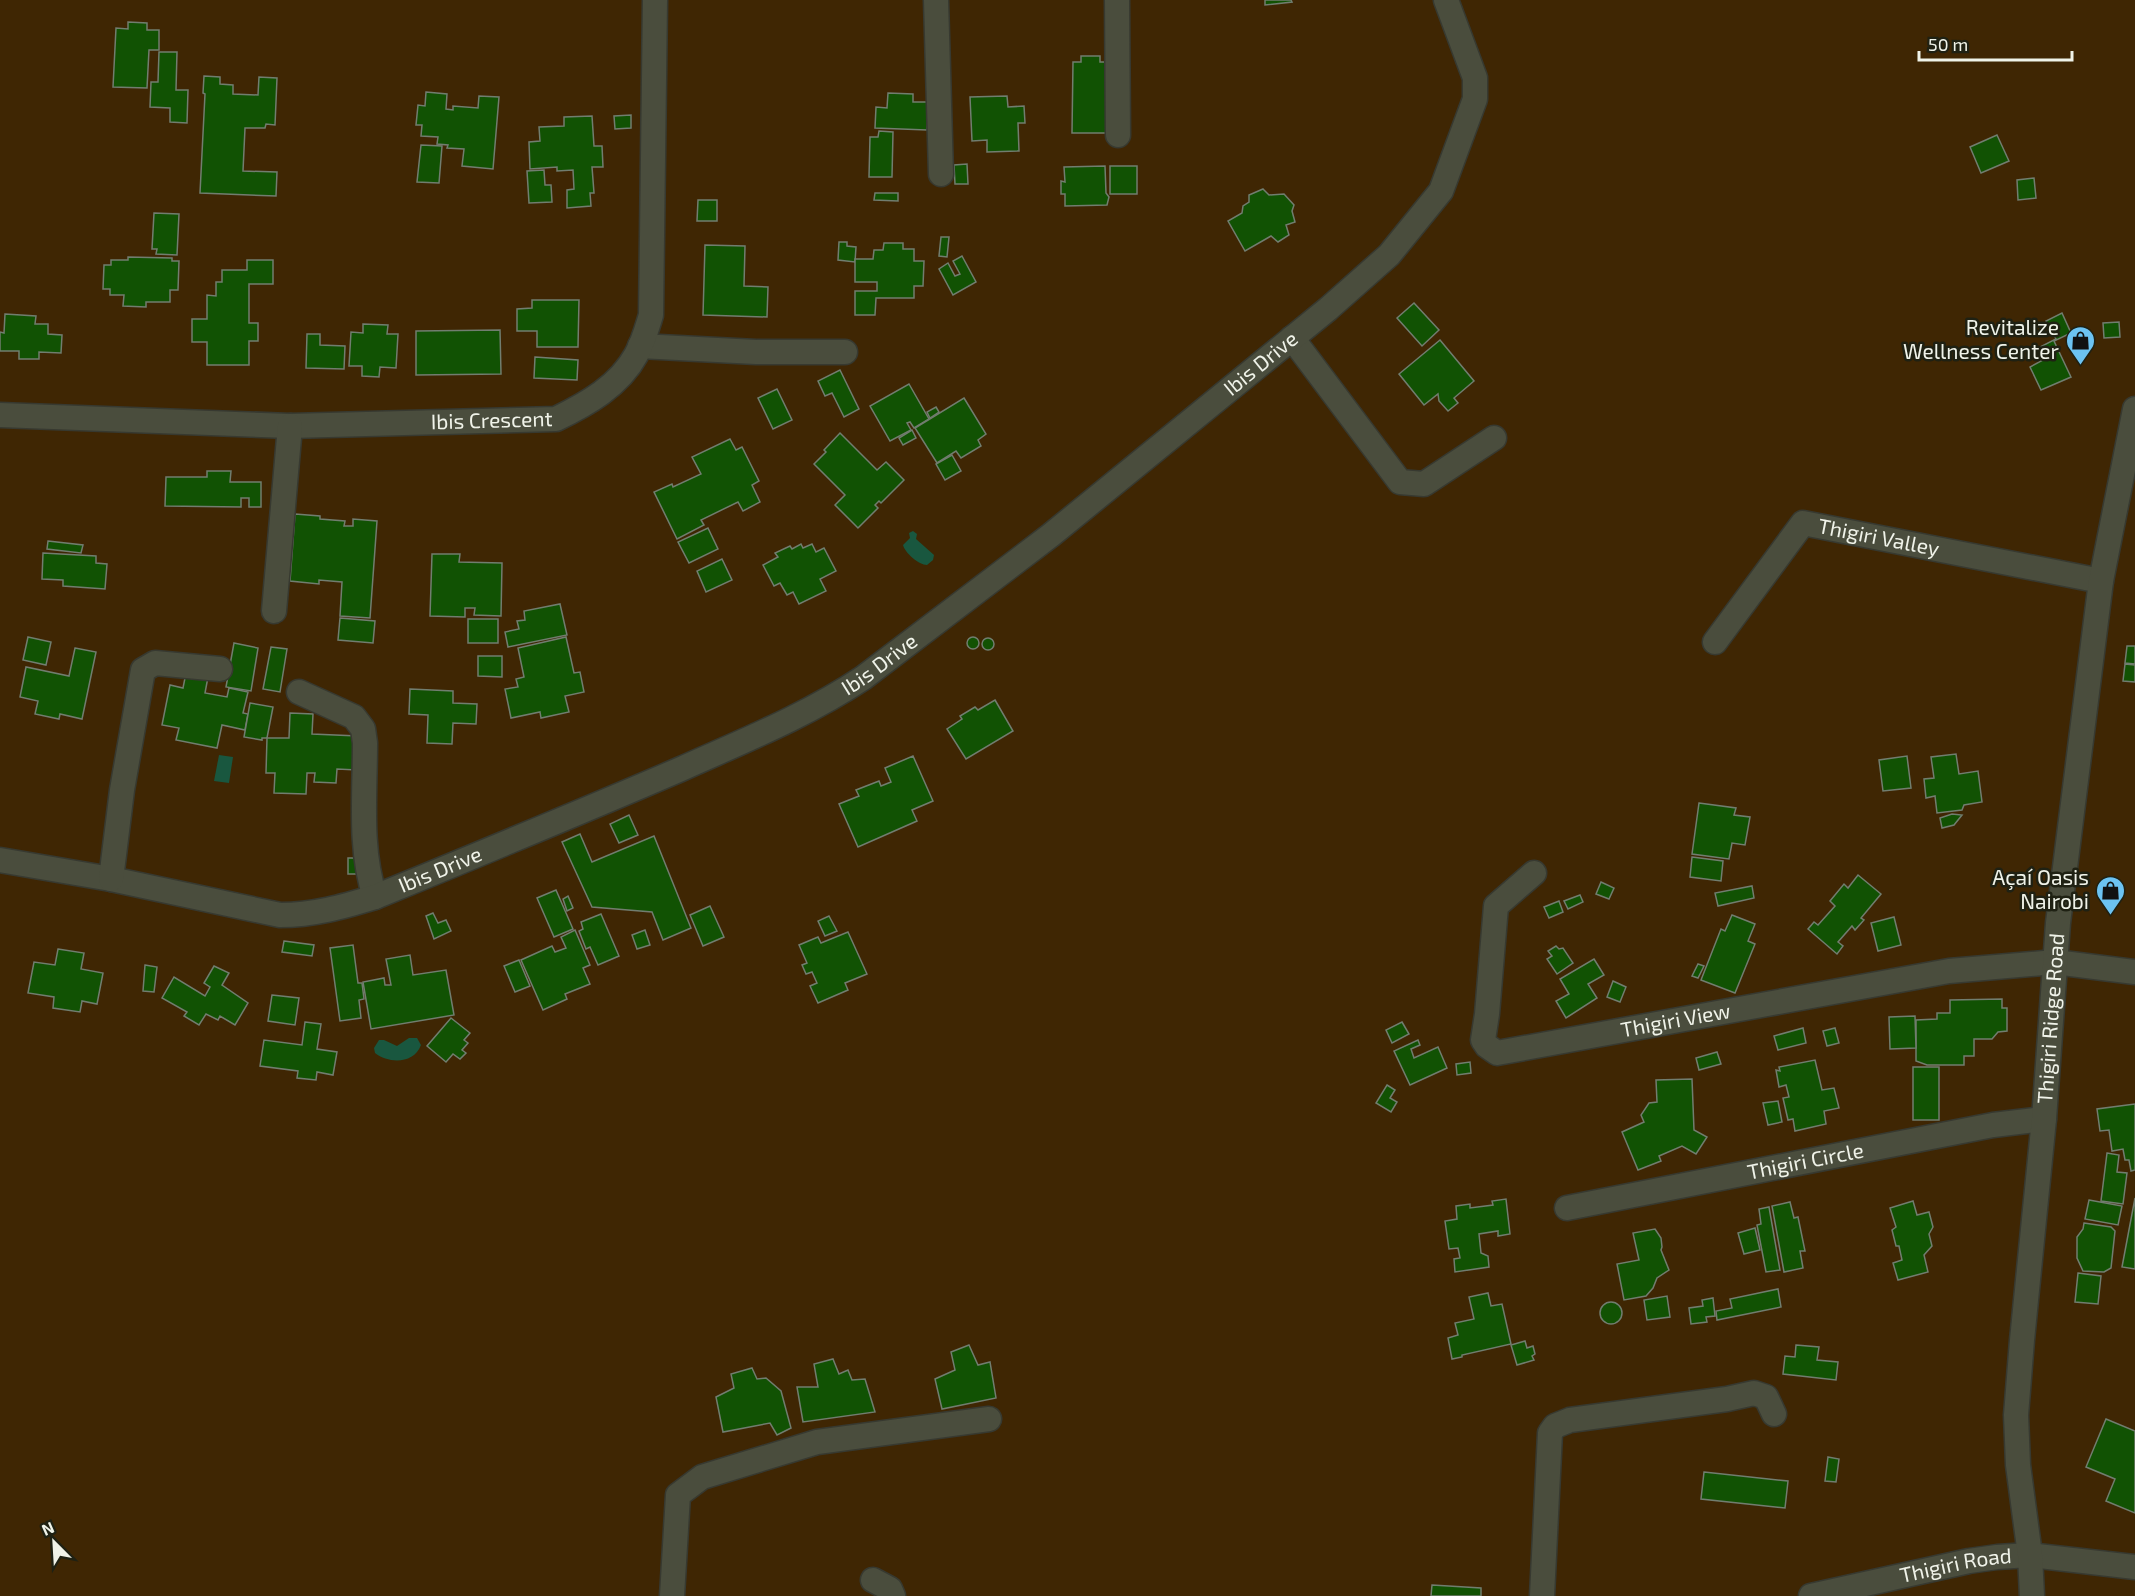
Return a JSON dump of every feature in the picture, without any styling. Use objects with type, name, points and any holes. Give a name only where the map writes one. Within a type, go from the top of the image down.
[{"type":"street","name":"Ibis Crescent","points":[[0,416],[290,426],[556,419],[586,405],[620,378],[637,355],[651,315],[655,0]]},
{"type":"street","points":[[936,0],[941,174]]},
{"type":"street","points":[[1117,0],[1118,135]]},
{"type":"street","name":"Ibis Drive","points":[[0,860],[111,879],[280,915],[305,915],[341,908],[375,897],[587,810],[792,720],[831,699],[864,678],[1051,535],[1328,309],[1389,255],[1441,190],[1475,99],[1475,78],[1446,0]]},
{"type":"street","points":[[1292,338],[1400,482],[1424,484],[1494,438]]},
{"type":"street","points":[[640,346],[756,352],[845,352]]},
{"type":"street","name":"Thigiri Ridge Road","points":[[2032,1596],[2030,1556],[2018,1465],[2016,1415],[2044,1119],[2055,962],[2101,581],[2135,409]]},
{"type":"street","points":[[274,611],[290,426]]},
{"type":"street","name":"Thigiri Valley","points":[[1715,642],[1803,523],[2101,581]]},
{"type":"street","points":[[111,879],[122,790],[143,670],[155,663],[220,669]]},
{"type":"street","points":[[299,692],[354,717],[363,729],[365,743],[364,838],[367,873],[375,897]]},
{"type":"street","name":"Thigiri View","points":[[1534,873],[1496,906],[1483,1040],[1497,1053],[1949,971],[2055,962]]},
{"type":"street","points":[[2055,962],[2135,972]]},
{"type":"street","name":"Thigiri Circle","points":[[1568,1208],[1993,1125],[2044,1119]]},
{"type":"street","points":[[1542,1596],[1550,1433],[1555,1426],[1570,1420],[1727,1399],[1755,1393],[1767,1397],[1774,1414]]},
{"type":"street","points":[[672,1596],[678,1495],[702,1477],[817,1442],[989,1419]]},
{"type":"street","name":"Thigiri Road","points":[[1811,1596],[1969,1561],[2030,1556],[2135,1567]]},
{"type":"street","points":[[873,1580],[890,1589],[893,1596]]},
{"type":"shaded area","points":[[0,0],[2135,0],[2135,1596],[0,1596]]},
{"type":"shaded area","points":[[913,531],[917,534],[916,539],[934,555],[933,560],[927,565],[916,561],[904,548],[903,545],[910,538],[909,533]]},
{"type":"shaded area","points":[[219,755],[233,757],[229,783],[214,781]]},
{"type":"shaded area","points":[[409,1038],[417,1038],[421,1045],[413,1056],[407,1059],[387,1059],[375,1053],[374,1048],[379,1040],[397,1046]]},
{"type":"building","points":[[1265,0],[1291,0],[1292,2],[1265,5]]},
{"type":"building","points":[[128,22],[147,23],[147,30],[159,30],[159,50],[149,50],[147,88],[113,87],[116,28],[128,29]]},
{"type":"building","points":[[159,52],[177,52],[176,90],[188,90],[187,123],[170,122],[170,108],[150,107],[151,82],[158,82]]},
{"type":"building","points":[[1081,56],[1100,56],[1100,62],[1113,62],[1112,133],[1072,133],[1073,62],[1081,62]]},
{"type":"building","points":[[204,76],[220,77],[220,84],[233,85],[233,94],[258,95],[259,77],[277,78],[275,125],[266,124],[265,128],[245,128],[243,171],[277,172],[276,196],[200,193]]},
{"type":"building","points":[[426,92],[447,94],[446,109],[453,110],[453,106],[478,108],[479,96],[499,97],[493,169],[462,166],[464,149],[447,148],[448,145],[437,144],[438,137],[421,136],[422,125],[416,125],[418,105],[425,106]]},
{"type":"building","points":[[888,93],[913,94],[913,102],[928,102],[927,130],[875,128],[876,107],[887,108]]},
{"type":"building","points":[[1007,96],[1008,107],[1024,106],[1025,123],[1018,123],[1019,151],[987,152],[987,140],[972,141],[970,97]]},
{"type":"building","points":[[631,115],[631,128],[615,129],[614,116]]},
{"type":"building","points":[[592,116],[594,146],[602,146],[603,167],[592,167],[594,193],[590,193],[591,206],[567,208],[567,190],[574,189],[573,170],[557,171],[557,167],[530,169],[529,142],[540,141],[539,127],[564,126],[564,117]]},
{"type":"building","points":[[879,131],[893,132],[892,177],[869,177],[870,137],[878,137]]},
{"type":"building","points":[[1997,135],[2009,161],[1981,173],[1970,147]]},
{"type":"building","points":[[421,145],[442,146],[439,183],[417,182]]},
{"type":"building","points":[[967,164],[968,184],[955,184],[954,165]]},
{"type":"building","points":[[1105,166],[1106,193],[1109,197],[1107,205],[1065,206],[1065,194],[1061,194],[1061,181],[1065,182],[1064,167]]},
{"type":"building","points":[[1110,166],[1137,166],[1137,194],[1110,194]]},
{"type":"building","points":[[544,170],[545,185],[551,185],[552,202],[529,203],[527,171]]},
{"type":"building","points":[[2034,178],[2036,198],[2018,200],[2017,180]]},
{"type":"building","points":[[1263,189],[1269,195],[1284,194],[1294,205],[1292,211],[1295,222],[1286,225],[1289,235],[1278,242],[1271,236],[1245,251],[1228,221],[1242,213],[1243,206],[1249,202],[1249,195]]},
{"type":"building","points":[[875,193],[898,193],[898,201],[874,200]]},
{"type":"building","points":[[698,200],[717,200],[717,221],[697,221]]},
{"type":"building","points":[[154,213],[179,214],[177,255],[156,254],[157,249],[152,249]]},
{"type":"building","points":[[941,237],[949,237],[947,257],[939,256]]},
{"type":"building","points":[[839,242],[847,242],[847,246],[856,247],[855,262],[838,260]]},
{"type":"building","points":[[884,243],[903,243],[903,249],[914,249],[914,261],[924,261],[923,286],[914,286],[914,298],[876,298],[875,315],[855,315],[855,291],[877,291],[877,282],[855,282],[855,259],[873,259],[874,250],[883,250]]},
{"type":"building","points":[[705,245],[745,246],[744,286],[768,287],[767,317],[703,315]]},
{"type":"building","points":[[962,256],[976,282],[953,295],[939,269],[948,263],[955,276],[960,274],[953,261]]},
{"type":"building","points":[[128,257],[172,258],[172,261],[179,261],[178,290],[170,290],[170,302],[146,302],[146,307],[123,306],[124,295],[110,295],[110,289],[103,289],[104,265],[111,265],[111,260],[128,260]]},
{"type":"building","points":[[247,260],[273,260],[273,284],[249,284],[249,323],[258,323],[258,341],[249,341],[249,365],[207,365],[207,342],[192,342],[192,319],[207,319],[207,295],[216,296],[216,282],[222,282],[222,270],[247,270]]},
{"type":"building","points":[[532,300],[579,300],[578,347],[537,347],[537,331],[517,331],[517,309],[532,308]]},
{"type":"building","points":[[1414,303],[1439,330],[1422,346],[1397,318]]},
{"type":"building","points":[[2062,313],[2071,333],[2054,341],[2071,377],[2041,390],[2030,367],[2045,359],[2040,347],[2056,339],[2046,321]]},
{"type":"building","points":[[5,314],[36,316],[35,324],[48,324],[48,334],[62,335],[61,353],[39,352],[39,359],[19,359],[19,351],[0,351],[0,332],[4,333]]},
{"type":"building","points":[[2119,322],[2120,337],[2104,338],[2103,323]]},
{"type":"building","points":[[363,324],[388,325],[387,334],[398,334],[396,368],[380,367],[379,377],[362,376],[362,366],[349,366],[351,332],[363,333]]},
{"type":"building","points":[[500,330],[501,374],[416,375],[416,331]]},
{"type":"building","points":[[307,334],[320,334],[320,345],[345,346],[344,369],[306,368]]},
{"type":"building","points":[[1440,340],[1474,381],[1454,398],[1458,403],[1448,411],[1439,401],[1438,394],[1424,405],[1399,374]]},
{"type":"building","points":[[535,357],[578,360],[577,380],[534,378]]},
{"type":"building","points":[[840,370],[859,409],[844,417],[832,393],[825,396],[818,381]]},
{"type":"building","points":[[909,384],[929,419],[914,428],[910,422],[907,423],[911,430],[890,441],[870,406]]},
{"type":"building","points":[[777,389],[792,420],[773,429],[758,398]]},
{"type":"building","points":[[964,398],[986,434],[978,440],[981,446],[961,458],[956,451],[937,463],[915,428]]},
{"type":"building","points":[[936,407],[939,412],[930,418],[927,412]]},
{"type":"building","points":[[912,430],[916,438],[903,445],[899,438]]},
{"type":"building","points":[[840,433],[877,470],[886,462],[904,480],[881,503],[879,501],[875,505],[878,508],[858,528],[835,505],[845,495],[814,464]]},
{"type":"building","points":[[730,439],[736,450],[742,447],[759,481],[752,485],[760,502],[743,511],[738,502],[701,520],[704,525],[677,539],[654,492],[672,484],[673,487],[701,474],[692,457]]},
{"type":"building","points":[[952,455],[961,471],[945,480],[936,464]]},
{"type":"building","points":[[207,471],[231,471],[230,482],[261,482],[261,507],[249,507],[249,498],[241,498],[241,507],[165,506],[166,477],[207,477]]},
{"type":"building","points":[[295,514],[345,521],[344,526],[353,526],[353,519],[377,521],[370,618],[340,616],[342,582],[319,580],[319,584],[290,581]]},
{"type":"building","points":[[708,528],[718,549],[689,563],[678,542]]},
{"type":"building","points":[[48,541],[83,545],[81,553],[47,549]]},
{"type":"building","points":[[801,544],[803,548],[812,544],[816,552],[824,548],[836,571],[820,579],[826,591],[799,604],[793,592],[787,595],[780,583],[774,586],[763,565],[778,557],[775,553]]},
{"type":"building","points":[[43,553],[96,556],[96,563],[107,564],[105,589],[63,586],[63,580],[42,579]]},
{"type":"building","points":[[432,554],[460,554],[459,562],[502,563],[501,616],[474,615],[475,608],[465,608],[465,617],[430,616]]},
{"type":"building","points":[[722,559],[732,580],[706,592],[697,571]]},
{"type":"building","points":[[560,604],[567,635],[508,647],[505,632],[519,629],[517,621],[525,620],[524,611]]},
{"type":"building","points":[[340,618],[375,621],[373,643],[338,640]]},
{"type":"building","points":[[468,619],[498,619],[498,643],[468,643]]},
{"type":"building","points":[[28,637],[51,642],[46,665],[23,660]]},
{"type":"building","points":[[566,637],[574,673],[580,672],[584,692],[565,696],[569,712],[541,718],[540,712],[511,718],[505,689],[518,687],[516,679],[524,677],[518,648]]},
{"type":"building","points":[[975,637],[979,643],[975,649],[971,649],[967,641]]},
{"type":"building","points":[[988,638],[994,644],[988,650],[982,644]]},
{"type":"building","points":[[234,643],[258,648],[251,691],[226,687]]},
{"type":"building","points":[[2127,646],[2135,646],[2135,664],[2125,663]]},
{"type":"building","points":[[271,647],[287,649],[280,692],[263,689]]},
{"type":"building","points":[[75,648],[96,652],[82,719],[60,714],[59,719],[35,714],[38,701],[20,697],[26,667],[69,676]]},
{"type":"building","points":[[478,656],[502,656],[502,677],[478,676]]},
{"type":"building","points":[[2125,664],[2135,665],[2135,682],[2123,681]]},
{"type":"building","points":[[186,673],[208,677],[205,693],[227,697],[229,688],[248,692],[243,713],[248,714],[245,730],[222,725],[217,748],[176,740],[179,728],[162,725],[170,685],[183,688]]},
{"type":"building","points":[[410,689],[453,691],[453,703],[477,704],[476,724],[453,723],[452,744],[427,743],[428,715],[409,714]]},
{"type":"building","points":[[995,700],[1013,731],[966,759],[947,729],[962,719],[960,716],[975,707],[978,710]]},
{"type":"building","points":[[250,703],[273,707],[267,738],[262,738],[262,740],[244,737]]},
{"type":"building","points":[[290,713],[313,714],[312,734],[358,736],[357,770],[337,769],[336,783],[314,782],[315,773],[307,773],[306,794],[274,793],[275,773],[266,773],[267,738],[289,738]]},
{"type":"building","points":[[1956,754],[1959,774],[1978,771],[1982,802],[1964,805],[1962,810],[1937,813],[1935,796],[1926,798],[1924,779],[1934,778],[1931,757]]},
{"type":"building","points":[[913,756],[933,801],[912,810],[917,821],[858,847],[839,804],[859,796],[856,790],[879,781],[881,786],[891,782],[885,768]]},
{"type":"building","points":[[1907,756],[1911,788],[1883,791],[1879,760]]},
{"type":"building","points":[[1699,803],[1736,808],[1734,815],[1750,817],[1745,845],[1732,843],[1729,859],[1692,854]]},
{"type":"building","points":[[1952,814],[1962,815],[1954,825],[1942,828],[1940,818]]},
{"type":"building","points":[[629,815],[638,835],[619,843],[610,824]]},
{"type":"building","points":[[580,834],[592,862],[654,836],[691,928],[663,940],[652,912],[592,907],[562,842]]},
{"type":"building","points":[[1692,857],[1723,861],[1721,881],[1690,877]]},
{"type":"building","points":[[348,858],[360,858],[360,874],[348,874]]},
{"type":"building","points":[[1858,875],[1881,894],[1861,918],[1864,920],[1855,930],[1852,926],[1838,942],[1843,946],[1837,954],[1808,929],[1814,922],[1818,925],[1835,906],[1830,901],[1844,884],[1848,888]]},
{"type":"building","points":[[1601,882],[1614,888],[1609,899],[1596,894]]},
{"type":"building","points":[[1752,886],[1754,898],[1718,906],[1715,893]]},
{"type":"building","points":[[556,890],[573,929],[554,937],[537,898]]},
{"type":"building","points":[[1580,895],[1583,902],[1568,909],[1564,901]]},
{"type":"building","points":[[568,896],[573,908],[567,911],[563,899]]},
{"type":"building","points":[[1559,901],[1563,912],[1549,918],[1544,907]]},
{"type":"building","points":[[710,906],[724,937],[703,946],[690,915]]},
{"type":"building","points":[[433,913],[438,923],[446,920],[451,931],[434,939],[426,916]]},
{"type":"building","points":[[601,914],[619,956],[598,965],[590,947],[586,949],[579,931],[583,929],[581,922]]},
{"type":"building","points":[[1732,915],[1755,924],[1748,941],[1755,944],[1735,993],[1701,980],[1721,929],[1725,931]]},
{"type":"building","points":[[829,916],[837,931],[825,936],[818,921]]},
{"type":"building","points":[[1894,917],[1901,945],[1878,951],[1871,923]]},
{"type":"building","points":[[575,930],[590,965],[583,968],[590,984],[565,994],[567,999],[543,1010],[521,960],[552,946],[555,952],[566,948],[561,937]]},
{"type":"building","points":[[645,930],[650,945],[637,949],[632,935]]},
{"type":"building","points":[[848,932],[867,974],[845,983],[848,990],[818,1003],[810,986],[817,983],[812,972],[806,974],[802,965],[807,963],[799,945],[818,937],[821,943]]},
{"type":"building","points":[[284,941],[314,945],[312,956],[282,952]]},
{"type":"building","points":[[353,945],[358,983],[362,983],[364,999],[359,1000],[361,1018],[340,1021],[330,948]]},
{"type":"building","points":[[1556,946],[1559,949],[1563,948],[1573,963],[1557,974],[1547,959],[1552,956],[1548,951]]},
{"type":"building","points":[[58,949],[84,953],[81,969],[103,973],[97,1004],[82,1001],[80,1012],[53,1008],[54,997],[28,993],[34,962],[55,965]]},
{"type":"building","points":[[410,955],[413,975],[446,970],[454,1015],[371,1029],[363,982],[384,978],[385,985],[391,985],[386,959]]},
{"type":"building","points":[[1594,959],[1604,975],[1588,984],[1597,998],[1566,1018],[1556,1001],[1569,994],[1560,979]]},
{"type":"building","points":[[519,960],[530,986],[515,992],[504,966]]},
{"type":"building","points":[[1698,964],[1704,966],[1698,978],[1692,976]]},
{"type":"building","points":[[145,965],[157,967],[154,992],[143,991]]},
{"type":"building","points":[[214,966],[229,973],[222,985],[248,1003],[235,1025],[220,1016],[218,1020],[206,1014],[199,1025],[184,1016],[187,1012],[162,998],[174,977],[205,996],[210,987],[204,983]]},
{"type":"building","points":[[1613,981],[1626,987],[1620,1002],[1607,997]]},
{"type":"building","points":[[272,995],[299,998],[295,1025],[268,1021]]},
{"type":"building","points":[[2002,999],[2002,1008],[2007,1008],[2007,1031],[1998,1032],[1992,1039],[1974,1039],[1974,1056],[1964,1056],[1964,1065],[1927,1065],[1916,1061],[1916,1020],[1937,1019],[1937,1013],[1950,1013],[1950,1000]]},
{"type":"building","points":[[1915,1016],[1916,1048],[1890,1049],[1889,1017]]},
{"type":"building","points":[[451,1018],[470,1033],[464,1040],[468,1043],[462,1050],[466,1053],[460,1059],[453,1054],[446,1062],[427,1046]]},
{"type":"building","points":[[305,1022],[321,1024],[317,1049],[337,1052],[333,1075],[317,1072],[316,1080],[297,1078],[298,1071],[260,1066],[264,1040],[302,1045]]},
{"type":"building","points":[[1402,1022],[1409,1034],[1392,1043],[1386,1030]]},
{"type":"building","points":[[1803,1028],[1806,1043],[1778,1050],[1774,1036]]},
{"type":"building","points":[[1835,1028],[1839,1043],[1827,1046],[1823,1031]]},
{"type":"building","points":[[1418,1040],[1420,1045],[1411,1049],[1414,1058],[1438,1047],[1447,1068],[1410,1085],[1394,1051]]},
{"type":"building","points":[[1717,1052],[1721,1064],[1699,1070],[1696,1058]]},
{"type":"building","points":[[1815,1060],[1822,1090],[1834,1088],[1839,1108],[1824,1111],[1826,1124],[1795,1131],[1793,1119],[1788,1120],[1783,1098],[1789,1097],[1786,1085],[1779,1087],[1776,1070],[1780,1071],[1779,1067]]},
{"type":"building","points":[[1470,1062],[1471,1073],[1457,1075],[1456,1064]]},
{"type":"building","points":[[1913,1067],[1939,1067],[1939,1120],[1913,1120]]},
{"type":"building","points":[[1692,1079],[1694,1130],[1707,1137],[1696,1154],[1682,1146],[1659,1156],[1661,1161],[1638,1170],[1622,1132],[1644,1122],[1641,1115],[1649,1103],[1657,1102],[1656,1080]]},
{"type":"building","points":[[1387,1085],[1395,1090],[1390,1098],[1397,1102],[1391,1112],[1376,1103]]},
{"type":"building","points":[[1778,1101],[1782,1122],[1768,1125],[1763,1103]]},
{"type":"building","points":[[2135,1104],[2135,1170],[2131,1171],[2129,1160],[2125,1160],[2123,1149],[2112,1151],[2109,1130],[2100,1131],[2097,1109]]},
{"type":"building","points":[[2107,1153],[2119,1155],[2117,1172],[2127,1173],[2123,1204],[2101,1201]]},
{"type":"building","points":[[2135,1198],[2135,1269],[2122,1267]]},
{"type":"building","points":[[1506,1199],[1510,1234],[1498,1236],[1498,1231],[1479,1234],[1481,1253],[1488,1256],[1489,1267],[1455,1272],[1454,1259],[1460,1258],[1458,1248],[1449,1249],[1445,1221],[1457,1219],[1456,1206],[1470,1204],[1470,1208],[1493,1205],[1492,1201]]},
{"type":"building","points":[[2089,1200],[2122,1206],[2118,1225],[2085,1219]]},
{"type":"building","points":[[1913,1201],[1917,1215],[1929,1212],[1933,1227],[1929,1234],[1932,1246],[1924,1255],[1928,1272],[1898,1280],[1893,1263],[1902,1260],[1892,1230],[1896,1227],[1890,1208]]},
{"type":"building","points":[[1790,1202],[1794,1218],[1798,1217],[1805,1251],[1800,1251],[1803,1268],[1784,1272],[1772,1206]]},
{"type":"building","points":[[1769,1207],[1780,1270],[1766,1272],[1757,1225],[1761,1224],[1759,1209]]},
{"type":"building","points":[[2084,1223],[2111,1227],[2115,1231],[2111,1268],[2104,1272],[2083,1271],[2077,1258],[2077,1237]]},
{"type":"building","points":[[1755,1228],[1760,1250],[1744,1254],[1738,1233]]},
{"type":"building","points":[[1655,1229],[1661,1238],[1661,1250],[1669,1270],[1657,1278],[1653,1288],[1646,1296],[1624,1300],[1617,1264],[1639,1260],[1633,1233]]},
{"type":"building","points":[[2078,1273],[2101,1276],[2098,1304],[2075,1302]]},
{"type":"building","points":[[1778,1289],[1781,1307],[1717,1320],[1716,1311],[1732,1308],[1730,1299]]},
{"type":"building","points":[[1488,1293],[1491,1306],[1502,1304],[1511,1344],[1452,1359],[1448,1338],[1458,1335],[1455,1323],[1474,1319],[1469,1297]]},
{"type":"building","points":[[1667,1296],[1670,1317],[1647,1320],[1644,1300]]},
{"type":"building","points":[[1713,1298],[1715,1316],[1706,1317],[1707,1322],[1691,1324],[1689,1308],[1703,1306],[1702,1300]]},
{"type":"building","points":[[1607,1302],[1615,1302],[1622,1309],[1622,1317],[1615,1324],[1607,1324],[1600,1317],[1600,1309]]},
{"type":"building","points":[[1525,1341],[1527,1348],[1533,1346],[1534,1360],[1517,1365],[1511,1345]]},
{"type":"building","points":[[969,1345],[978,1365],[990,1362],[996,1398],[942,1409],[935,1379],[955,1370],[951,1352]]},
{"type":"building","points":[[1796,1345],[1819,1347],[1817,1360],[1838,1362],[1836,1380],[1783,1374],[1785,1356],[1795,1357]]},
{"type":"building","points":[[833,1359],[839,1374],[848,1370],[852,1380],[865,1379],[875,1412],[803,1422],[797,1387],[818,1387],[814,1364]]},
{"type":"building","points":[[752,1368],[757,1379],[766,1378],[781,1391],[791,1428],[777,1435],[770,1423],[723,1432],[716,1397],[734,1388],[731,1374]]},
{"type":"building","points":[[2106,1419],[2135,1431],[2135,1513],[2106,1501],[2115,1479],[2086,1467]]},
{"type":"building","points":[[1828,1457],[1839,1459],[1836,1482],[1825,1481]]},
{"type":"building","points":[[1704,1472],[1788,1481],[1785,1508],[1701,1499]]},
{"type":"building","points":[[1432,1585],[1481,1588],[1481,1596],[1431,1596]]},
{"type":"place","name":"Revitalize Wellness Center","points":[[2080,366]]},
{"type":"place","name":"Açaí Oasis Nairobi","points":[[2110,916]]}]
